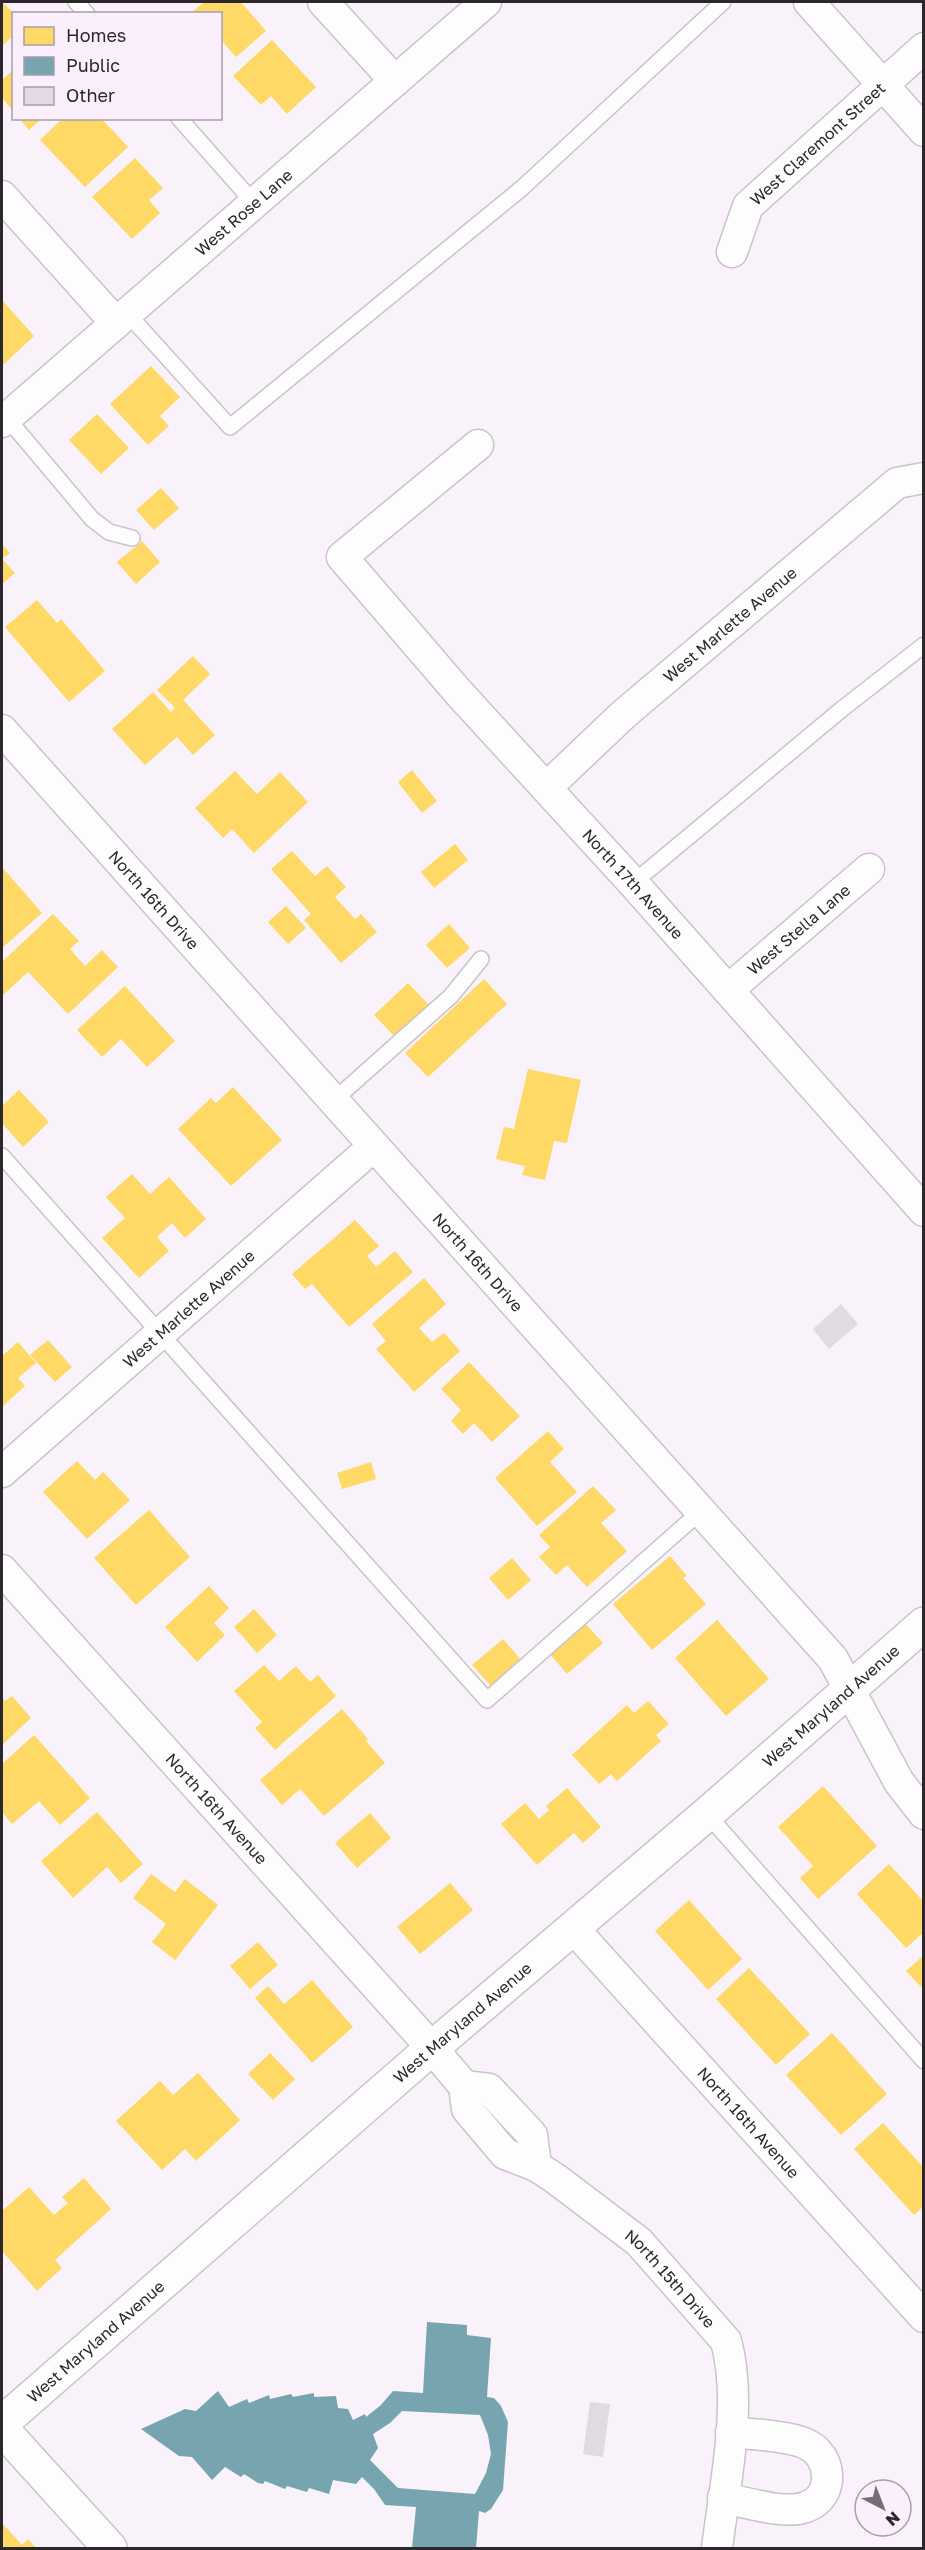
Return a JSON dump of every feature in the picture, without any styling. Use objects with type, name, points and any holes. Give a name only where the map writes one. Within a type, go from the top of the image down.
[{"type":"street","points":[[323,2],[395,81]]},
{"type":"street","name":"West Rose Lane","points":[[4,420],[486,2]]},
{"type":"street","points":[[809,2],[924,131]]},
{"type":"street","name":"West Claremont Street","points":[[732,252],[748,206],[924,48]]},
{"type":"street","points":[[2,196],[122,318]]},
{"type":"street","name":"North 17th Avenue","points":[[478,446],[342,557],[459,693],[920,1202]]},
{"type":"street","name":"West Marlette Avenue","points":[[546,788],[624,714],[897,483],[924,478]]},
{"type":"street","name":"North 16th Drive","points":[[2,730],[833,1659],[899,1782],[924,1815]]},
{"type":"street","name":"West Stella Lane","points":[[728,990],[869,869]]},
{"type":"street","name":"West Marlette Avenue","points":[[2,1472],[374,1146]]},
{"type":"street","name":"North 16th Avenue","points":[[2,1570],[432,2048]]},
{"type":"street","name":"West Maryland Avenue","points":[[2,2423],[924,1624]]},
{"type":"street","name":"North 16th Avenue","points":[[573,1928],[924,2317]]},
{"type":"street","name":"North 15th Drive","points":[[432,2048],[464,2085],[467,2109],[505,2154],[536,2166],[639,2242],[726,2341],[732,2362],[734,2402],[717,2548]]},
{"type":"street","points":[[464,2085],[489,2089],[532,2135],[536,2166]]},
{"type":"street","points":[[489,2134],[512,2114]]},
{"type":"street","points":[[2,2429],[110,2548]]},
{"type":"street","points":[[723,2498],[784,2509],[807,2507],[820,2496],[827,2484],[828,2471],[822,2456],[803,2442],[731,2432]]},
{"type":"lane","points":[[122,318],[230,427],[522,188],[723,2]]},
{"type":"lane","points":[[181,120],[254,203]]},
{"type":"lane","points":[[4,420],[92,519],[109,532],[132,538]]},
{"type":"lane","points":[[633,883],[842,708],[924,645]]},
{"type":"lane","points":[[333,1101],[451,996],[481,959]]},
{"type":"lane","points":[[2,1156],[487,1700],[701,1511]]},
{"type":"lane","points":[[707,1814],[924,2061]]},
{"type":"building: Homes","points":[[2,2],[13,12],[12,37],[2,46]]},
{"type":"building: Homes","points":[[204,2],[241,2],[266,31],[236,57],[222,41],[222,12],[192,12]]},
{"type":"building: Homes","points":[[272,40],[316,87],[287,114],[271,96],[261,105],[233,76]]},
{"type":"building: Homes","points":[[12,71],[12,110],[2,98],[2,80]]},
{"type":"building: Homes","points":[[21,120],[40,120],[29,130]]},
{"type":"building: Homes","points":[[61,120],[103,120],[128,147],[85,187],[40,140]]},
{"type":"building: Homes","points":[[135,158],[163,188],[149,200],[160,213],[132,239],[92,197]]},
{"type":"building: Homes","points":[[2,300],[34,336],[2,366]]},
{"type":"building: Homes","points":[[151,366],[180,397],[160,416],[169,426],[148,445],[110,404]]},
{"type":"building: Homes","points":[[97,414],[129,448],[101,474],[69,440]]},
{"type":"building: Homes","points":[[161,488],[179,508],[154,530],[136,510]]},
{"type":"building: Homes","points":[[142,541],[160,562],[136,584],[117,562]]},
{"type":"building: Homes","points":[[2,544],[10,553],[2,559]]},
{"type":"building: Homes","points":[[2,559],[15,573],[2,584]]},
{"type":"building: Homes","points":[[37,600],[57,623],[61,619],[105,671],[69,702],[5,627]]},
{"type":"building: Homes","points":[[193,656],[210,674],[183,700],[215,735],[193,755],[177,737],[145,765],[112,729],[153,692],[171,712],[175,708],[157,690]]},
{"type":"building: Homes","points":[[412,770],[437,801],[422,813],[398,782]]},
{"type":"building: Homes","points":[[235,771],[257,794],[280,772],[308,802],[254,853],[232,829],[223,838],[195,808]]},
{"type":"building: Homes","points":[[455,844],[468,860],[434,888],[421,872]]},
{"type":"building: Homes","points":[[292,851],[315,876],[327,866],[346,887],[335,897],[355,919],[361,914],[377,932],[341,963],[304,920],[311,914],[271,869]]},
{"type":"building: Homes","points":[[2,867],[42,913],[2,948]]},
{"type":"building: Homes","points":[[286,906],[306,928],[288,944],[268,922]]},
{"type":"building: Homes","points":[[53,914],[79,941],[70,949],[85,966],[102,950],[118,967],[68,1014],[28,972],[2,996],[2,962]]},
{"type":"building: Homes","points":[[449,924],[470,948],[447,968],[426,945]]},
{"type":"building: Homes","points":[[484,979],[507,1004],[428,1077],[405,1053]]},
{"type":"building: Homes","points":[[408,983],[432,1008],[398,1040],[374,1015]]},
{"type":"building: Homes","points":[[125,986],[175,1041],[147,1067],[121,1039],[102,1057],[77,1030]]},
{"type":"building: Homes","points":[[528,1069],[581,1080],[567,1143],[554,1141],[545,1180],[522,1175],[525,1166],[496,1159],[504,1127],[514,1129]]},
{"type":"building: Homes","points":[[233,1087],[282,1140],[231,1186],[178,1129],[211,1098],[216,1103]]},
{"type":"building: Homes","points":[[19,1090],[49,1122],[23,1147],[2,1123],[2,1106]]},
{"type":"building: Homes","points":[[132,1174],[150,1194],[169,1177],[206,1219],[185,1238],[172,1223],[157,1237],[169,1251],[139,1278],[102,1238],[125,1218],[106,1197]]},
{"type":"building: Homes","points":[[355,1220],[379,1246],[367,1256],[376,1267],[395,1251],[413,1272],[349,1327],[312,1284],[305,1289],[292,1274]]},
{"type":"building: Homes","points":[[424,1278],[446,1304],[419,1328],[432,1342],[444,1333],[460,1351],[414,1392],[376,1349],[386,1341],[372,1324]]},
{"type":"building: Homes","points":[[48,1340],[72,1367],[55,1382],[30,1355]]},
{"type":"building: Homes","points":[[18,1342],[36,1363],[18,1378],[25,1386],[2,1407],[2,1356]]},
{"type":"building: Homes","points":[[469,1362],[520,1416],[492,1442],[474,1423],[463,1434],[451,1421],[461,1410],[441,1389]]},
{"type":"building: Homes","points":[[548,1431],[564,1449],[550,1462],[577,1492],[537,1526],[495,1478]]},
{"type":"building: Homes","points":[[77,1461],[95,1480],[103,1472],[130,1500],[87,1539],[43,1492]]},
{"type":"building: Homes","points":[[371,1462],[376,1479],[342,1489],[337,1473]]},
{"type":"building: Homes","points":[[593,1486],[616,1510],[601,1523],[627,1551],[587,1587],[567,1565],[556,1575],[539,1557],[550,1547],[539,1535]]},
{"type":"building: Homes","points":[[149,1510],[190,1557],[136,1605],[94,1558]]},
{"type":"building: Homes","points":[[670,1556],[687,1576],[683,1578],[706,1604],[652,1650],[613,1604]]},
{"type":"building: Homes","points":[[512,1558],[531,1580],[508,1600],[489,1578]]},
{"type":"building: Homes","points":[[209,1586],[229,1608],[214,1623],[225,1635],[197,1662],[165,1627]]},
{"type":"building: Homes","points":[[254,1609],[277,1635],[257,1653],[234,1627]]},
{"type":"building: Homes","points":[[717,1620],[769,1679],[726,1716],[675,1658]]},
{"type":"building: Homes","points":[[585,1623],[603,1643],[567,1674],[550,1654]]},
{"type":"building: Homes","points":[[503,1639],[521,1660],[491,1686],[472,1665]]},
{"type":"building: Homes","points":[[264,1665],[279,1681],[296,1666],[310,1682],[318,1675],[336,1696],[275,1750],[255,1728],[262,1722],[234,1691]]},
{"type":"building: Homes","points":[[12,1696],[31,1718],[2,1745],[2,1697],[5,1701]]},
{"type":"building: Homes","points":[[648,1701],[669,1724],[656,1735],[661,1741],[617,1781],[611,1774],[599,1784],[572,1755],[627,1705],[634,1713]]},
{"type":"building: Homes","points":[[342,1709],[385,1763],[324,1816],[300,1789],[282,1805],[260,1780]]},
{"type":"building: Homes","points":[[34,1735],[90,1798],[60,1825],[39,1801],[12,1824],[2,1812],[2,1764]]},
{"type":"building: Homes","points":[[823,1786],[877,1846],[818,1899],[800,1878],[813,1866],[778,1827]]},
{"type":"building: Homes","points":[[567,1788],[601,1827],[583,1843],[574,1833],[537,1865],[501,1824],[525,1803],[539,1819],[549,1810],[546,1806]]},
{"type":"building: Homes","points":[[97,1812],[143,1864],[121,1883],[107,1867],[73,1898],[41,1861]]},
{"type":"building: Homes","points":[[370,1813],[391,1838],[357,1868],[335,1843]]},
{"type":"building: Homes","points":[[889,1864],[924,1902],[924,1932],[906,1948],[857,1894]]},
{"type":"building: Homes","points":[[151,1874],[175,1892],[185,1879],[218,1905],[175,1960],[152,1942],[166,1924],[133,1898]]},
{"type":"building: Homes","points":[[450,1883],[473,1910],[420,1954],[397,1927]]},
{"type":"building: Homes","points":[[689,1900],[742,1959],[708,1990],[655,1931]]},
{"type":"building: Homes","points":[[258,1942],[278,1965],[250,1989],[230,1966]]},
{"type":"building: Homes","points":[[924,1955],[924,1990],[906,1971]]},
{"type":"building: Homes","points":[[749,1968],[810,2034],[776,2065],[716,1999]]},
{"type":"building: Homes","points":[[312,1980],[353,2027],[312,2063],[255,1998],[268,1986],[284,2004]]},
{"type":"building: Homes","points":[[832,2033],[887,2094],[841,2135],[786,2075]]},
{"type":"building: Homes","points":[[270,2053],[295,2079],[273,2100],[248,2074]]},
{"type":"building: Homes","points":[[198,2073],[240,2120],[196,2161],[185,2149],[162,2170],[116,2121],[160,2081],[173,2095]]},
{"type":"building: Homes","points":[[883,2123],[924,2168],[924,2206],[914,2215],[854,2149]]},
{"type":"building: Homes","points":[[84,2178],[111,2209],[55,2260],[62,2268],[37,2291],[2,2251],[2,2211],[29,2187],[54,2215],[68,2203],[62,2197]]},
{"type":"building: Homes","points":[[2,2523],[22,2545],[28,2539],[36,2548],[2,2548]]},
{"type":"building: Public","points":[[427,2322],[467,2325],[467,2335],[491,2338],[487,2397],[494,2398],[501,2406],[508,2422],[503,2490],[491,2509],[485,2513],[479,2511],[476,2548],[412,2548],[416,2507],[385,2505],[362,2477],[356,2484],[333,2480],[329,2494],[309,2488],[307,2492],[287,2486],[285,2489],[265,2481],[263,2484],[258,2483],[244,2474],[241,2477],[225,2467],[212,2480],[192,2457],[179,2456],[141,2429],[185,2409],[196,2411],[218,2391],[229,2407],[247,2399],[249,2403],[269,2395],[270,2399],[291,2394],[293,2397],[314,2393],[314,2397],[336,2396],[338,2408],[348,2409],[353,2420],[365,2414],[366,2417],[393,2391],[423,2393]],"holes":[[[402,2411],[480,2415],[488,2435],[491,2454],[486,2473],[475,2494],[398,2488],[370,2460],[378,2448],[373,2434],[390,2423]]]},
{"type":"building: Other","points":[[841,1304],[858,1324],[829,1349],[813,1329]]},
{"type":"building: Other","points":[[590,2402],[610,2404],[603,2457],[583,2454]]}]
